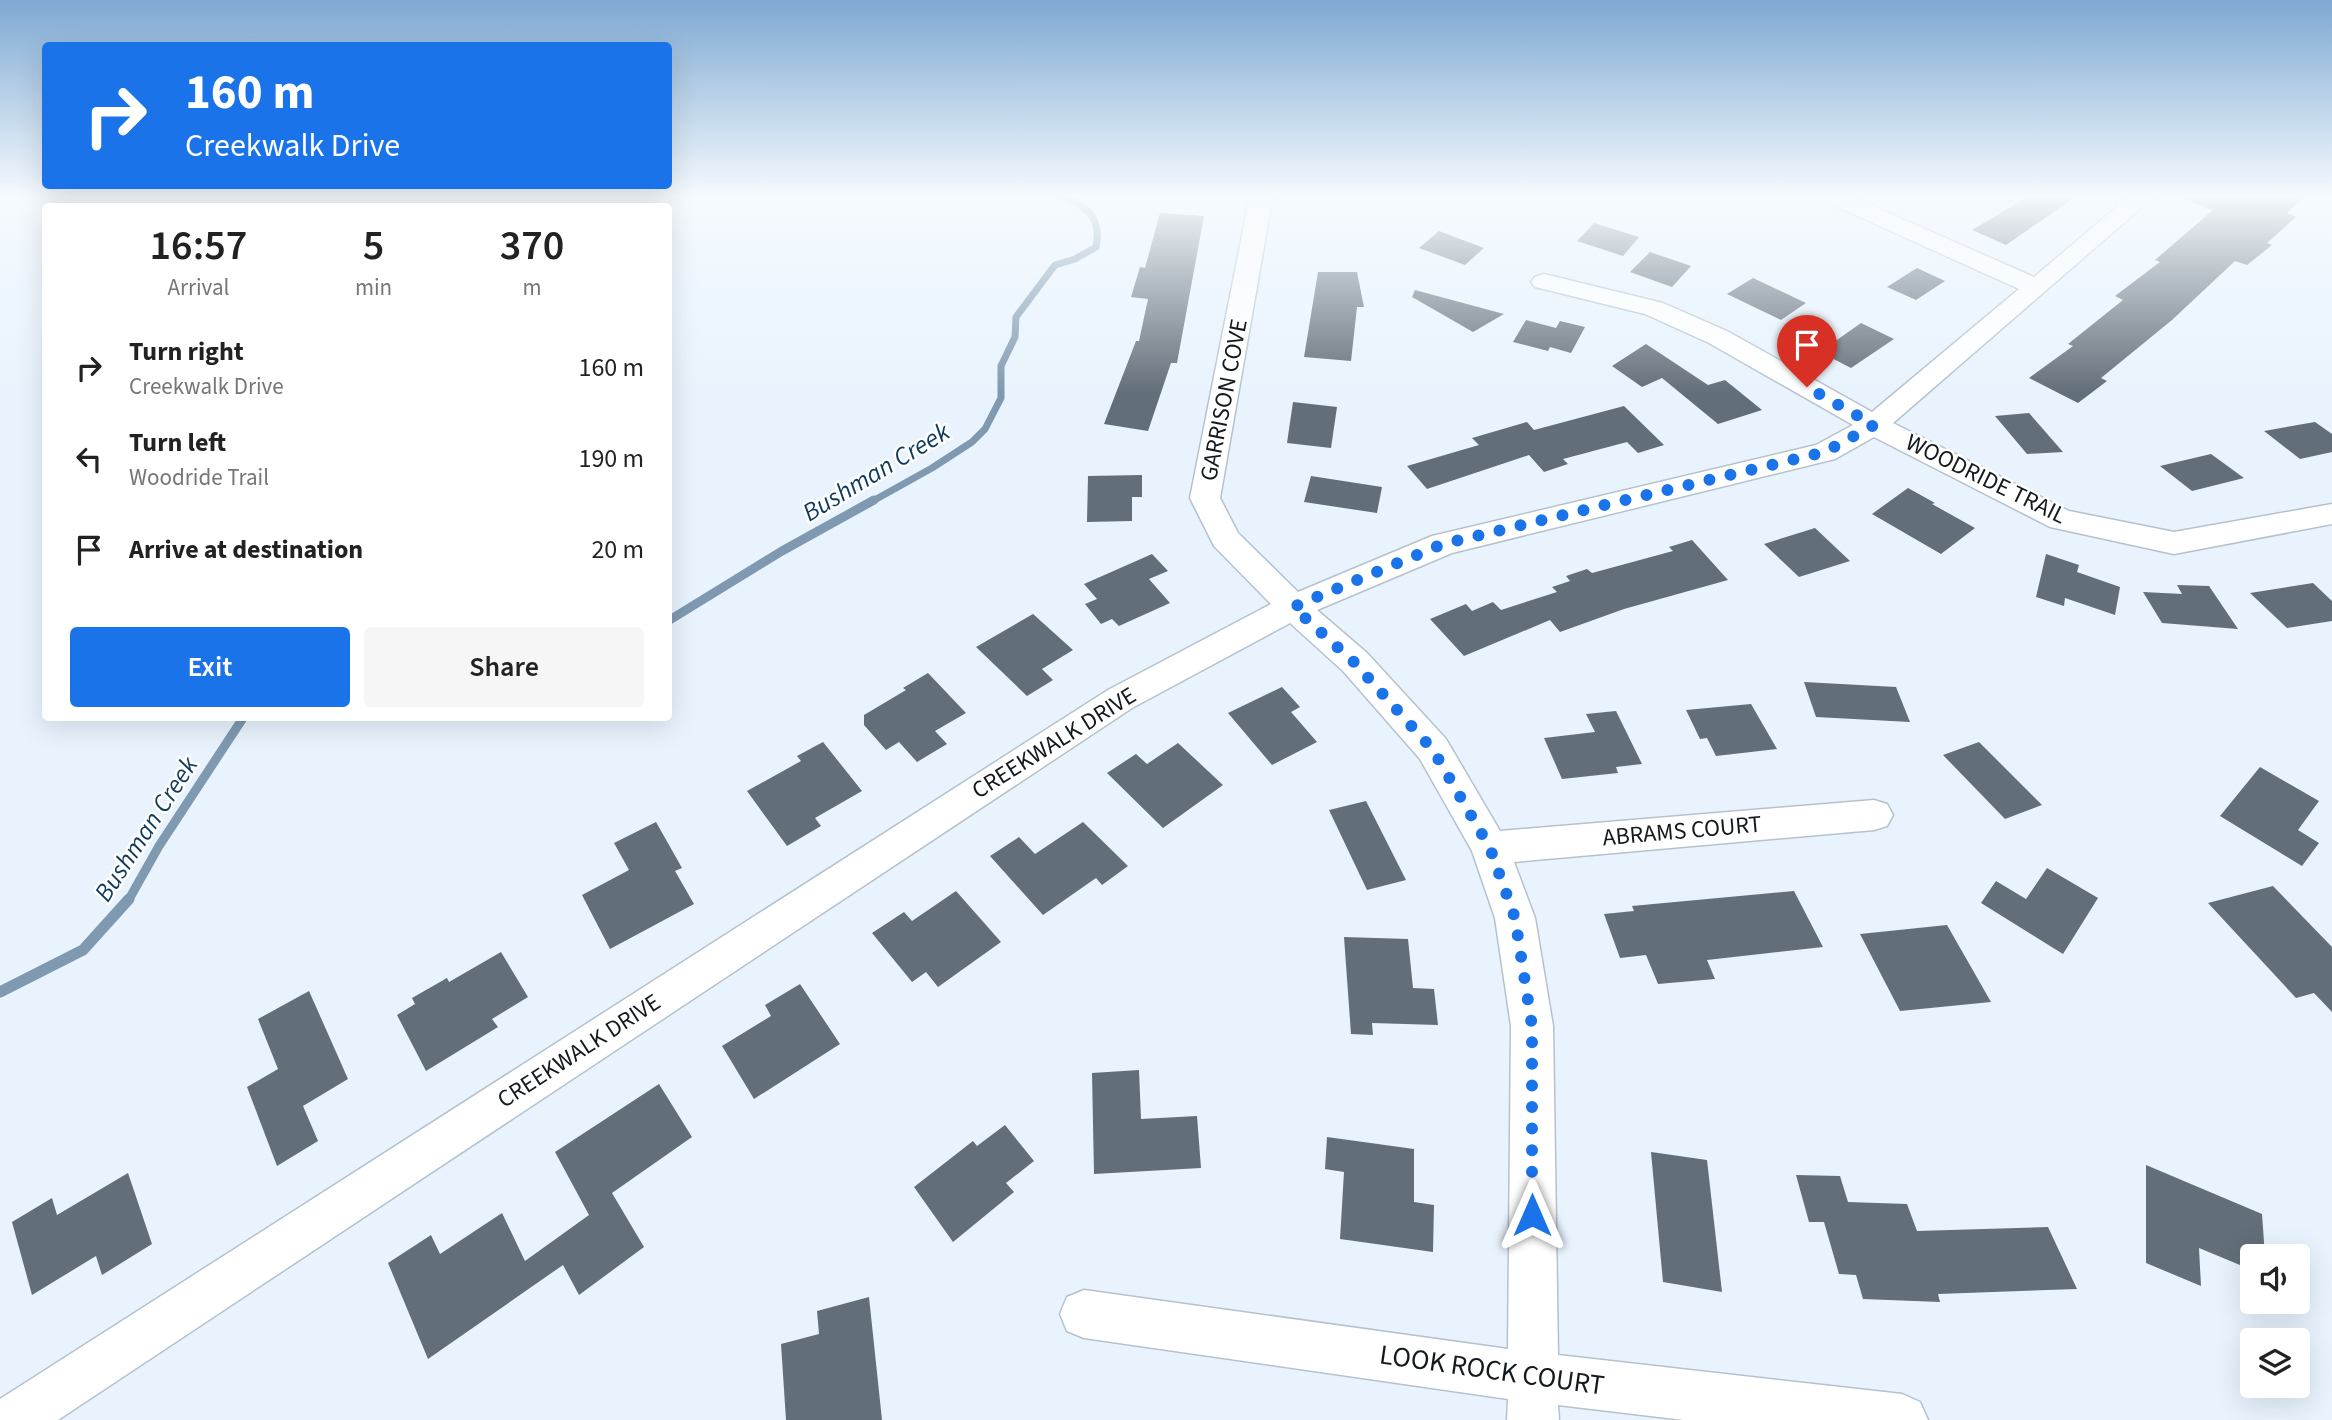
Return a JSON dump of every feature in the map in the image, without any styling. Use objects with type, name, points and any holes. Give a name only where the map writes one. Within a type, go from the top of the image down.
[{"type":"street","name":"GARRISON COVE","points":[[1249,261],[1205,498],[1225,538],[1293,607],[1354,662],[1433,750],[1490,848],[1515,918],[1532,1026],[1532,1398]]},
{"type":"street","points":[[1978,261],[2036,287]]},
{"type":"street","name":"CREEKWALK DRIVE","points":[[13,1420],[1120,699],[1293,607],[1443,544],[1825,452],[1874,425],[2066,261]]},
{"type":"street","name":"WOODRIDE TRAIL","points":[[1544,282],[1654,308],[1718,337],[1874,425],[2061,520],[2175,543],[2332,514]]},
{"type":"street","name":"ABRAMS COURT","points":[[1490,848],[1874,815]]},
{"type":"street","name":"LOOK ROCK COURT","points":[[1084,1314],[1532,1398],[1902,1420]]},
{"type":"building","points":[[1147,261],[1196,261],[1177,363],[1171,363],[1148,431],[1104,424],[1136,341],[1139,341],[1148,299],[1131,297],[1140,267],[1145,268]]},
{"type":"building","points":[[1641,261],[1677,261],[1691,266],[1672,287],[1630,272]]},
{"type":"building","points":[[2235,261],[2172,320],[2101,378],[2107,381],[2078,403],[2029,378],[2073,346],[2068,344],[2123,300],[2115,296],[2160,262]]},
{"type":"building","points":[[1917,268],[1945,281],[1916,300],[1887,287]]},
{"type":"building","points":[[1318,272],[1357,272],[1364,307],[1357,307],[1351,361],[1304,357]]},
{"type":"building","points":[[1753,278],[1806,303],[1781,320],[1727,294]]},
{"type":"building","points":[[1415,290],[1504,314],[1473,332],[1412,297]]},
{"type":"building","points":[[1526,320],[1556,328],[1560,321],[1585,327],[1571,353],[1550,347],[1548,351],[1513,342]]},
{"type":"building","points":[[1861,323],[1894,339],[1851,368],[1820,352]]},
{"type":"building","points":[[1646,344],[1708,385],[1725,380],[1762,410],[1718,424],[1662,378],[1642,387],[1612,366]]},
{"type":"building","points":[[1293,402],[1337,407],[1331,448],[1287,443]]},
{"type":"building","points":[[1624,406],[1664,445],[1638,453],[1627,442],[1563,459],[1568,464],[1544,472],[1529,455],[1427,489],[1407,466],[1479,445],[1472,438],[1527,422],[1534,430]]},
{"type":"building","points":[[2029,413],[2063,452],[2027,454],[1995,416]]},
{"type":"building","points":[[2315,422],[2332,434],[2332,452],[2300,459],[2264,431]]},
{"type":"building","points":[[2211,454],[2244,478],[2192,491],[2160,466]]},
{"type":"building","points":[[1142,475],[1142,497],[1132,497],[1132,521],[1087,522],[1088,476]]},
{"type":"building","points":[[1311,476],[1382,487],[1377,513],[1304,502]]},
{"type":"building","points":[[1908,488],[1975,528],[1941,554],[1872,514]]},
{"type":"building","points":[[1815,528],[1850,561],[1799,577],[1764,544]]},
{"type":"building","points":[[1692,540],[1728,580],[1624,609],[1560,632],[1550,620],[1464,656],[1430,619],[1466,604],[1472,611],[1493,602],[1501,610],[1557,592],[1552,587],[1570,581],[1566,576],[1587,569],[1592,573],[1673,551],[1669,547]]},
{"type":"building","points":[[1152,554],[1168,571],[1149,579],[1170,603],[1119,626],[1112,619],[1101,624],[1085,604],[1097,599],[1084,584]]},
{"type":"building","points":[[2046,554],[2079,565],[2077,572],[2120,587],[2115,615],[2065,598],[2064,606],[2036,597]]},
{"type":"building","points":[[2313,583],[2332,601],[2332,621],[2287,628],[2250,593]]},
{"type":"building","points":[[2177,585],[2209,586],[2238,629],[2162,623],[2143,592],[2182,594]]},
{"type":"building","points":[[1033,614],[1073,650],[1042,669],[1053,680],[1027,696],[976,647]]},
{"type":"building","points":[[928,673],[966,713],[935,731],[947,744],[917,762],[899,742],[886,750],[864,725],[864,715],[906,690],[903,688]]},
{"type":"building","points":[[1804,682],[1896,687],[1910,722],[1816,717]]},
{"type":"building","points":[[1282,687],[1300,707],[1291,712],[1317,742],[1272,765],[1228,713]]},
{"type":"building","points":[[1751,704],[1777,749],[1716,756],[1707,738],[1700,739],[1686,710]]},
{"type":"building","points":[[1616,711],[1642,764],[1616,767],[1618,773],[1562,779],[1544,738],[1595,732],[1586,714]]},
{"type":"building","points":[[823,742],[862,791],[815,818],[821,826],[787,846],[747,791],[801,761],[797,756]]},
{"type":"building","points":[[1979,742],[2042,805],[2005,819],[1943,755]]},
{"type":"building","points":[[1178,743],[1223,785],[1163,828],[1107,773],[1136,754],[1147,764]]},
{"type":"building","points":[[2260,767],[2319,801],[2298,830],[2319,843],[2302,866],[2220,816]]},
{"type":"building","points":[[1366,801],[1406,880],[1367,890],[1329,810]]},
{"type":"building","points":[[656,822],[682,868],[675,871],[694,904],[610,949],[582,895],[629,870],[614,843]]},
{"type":"building","points":[[1083,822],[1128,866],[1102,885],[1096,878],[1043,915],[990,856],[1019,837],[1035,854]]},
{"type":"building","points":[[2047,868],[2098,898],[2063,954],[1981,903],[1996,881],[2026,899]]},
{"type":"building","points":[[2273,886],[2332,947],[2332,1012],[2314,993],[2296,998],[2208,903]]},
{"type":"building","points":[[956,891],[1001,942],[938,987],[926,972],[912,982],[872,933],[904,912],[912,921]]},
{"type":"building","points":[[1794,891],[1823,947],[1707,960],[1715,979],[1658,984],[1646,955],[1620,958],[1604,914],[1634,911],[1632,906]]},
{"type":"building","points":[[1947,925],[1991,1002],[1900,1011],[1860,934]]},
{"type":"building","points":[[1344,937],[1408,939],[1413,988],[1434,989],[1438,1025],[1372,1023],[1373,1035],[1351,1034]]},
{"type":"building","points":[[501,952],[528,997],[492,1019],[498,1027],[426,1071],[397,1015],[415,1004],[412,998],[447,978],[449,982]]},
{"type":"building","points":[[800,984],[840,1044],[754,1099],[722,1046],[771,1016],[765,1005]]},
{"type":"building","points":[[309,991],[348,1079],[303,1106],[318,1141],[277,1166],[247,1087],[278,1069],[258,1019]]},
{"type":"building","points":[[1139,1070],[1141,1119],[1197,1116],[1201,1168],[1094,1174],[1092,1073]]},
{"type":"building","points":[[659,1084],[692,1137],[612,1193],[644,1247],[579,1295],[563,1265],[428,1359],[388,1263],[431,1235],[440,1254],[502,1213],[525,1261],[589,1215],[555,1152]]},
{"type":"building","points":[[1005,1125],[1034,1161],[1006,1183],[1014,1192],[953,1242],[914,1187],[973,1141],[977,1146]]},
{"type":"building","points":[[1327,1137],[1414,1149],[1414,1202],[1434,1205],[1433,1252],[1340,1239],[1344,1172],[1325,1169]]},
{"type":"building","points":[[1651,1152],[1707,1160],[1722,1292],[1663,1282]]},
{"type":"building","points":[[2146,1165],[2262,1214],[2264,1244],[2240,1244],[2240,1265],[2199,1248],[2201,1286],[2146,1263]]},
{"type":"building","points":[[128,1173],[152,1244],[102,1275],[96,1256],[32,1295],[12,1222],[52,1198],[57,1215]]},
{"type":"building","points":[[1796,1175],[1840,1176],[1848,1202],[1907,1204],[1917,1231],[2048,1227],[2077,1289],[1938,1294],[1940,1302],[1863,1299],[1856,1275],[1839,1274],[1824,1222],[1809,1222]]},
{"type":"building","points":[[869,1297],[882,1420],[786,1420],[781,1344],[819,1334],[817,1311]]},
{"type":"waterway","name":"Bushman Creek","points":[[871,502],[932,468],[972,442],[985,429],[1001,398],[1001,366],[1015,337],[1016,317],[1055,265],[1067,261]]},
{"type":"waterway","name":"Bushman Creek","points":[[672,619],[782,551],[874,500]]},
{"type":"waterway","name":"Bushman Creek","points":[[128,901],[159,846],[241,721]]},
{"type":"waterway","name":"Bushman Creek","points":[[0,992],[83,950],[129,899]]},
{"type":"route","points":[[1532,1215],[1532,1026],[1515,918],[1490,848],[1433,750],[1354,662],[1293,607],[1443,544],[1825,452],[1874,425],[1807,387]]}]
